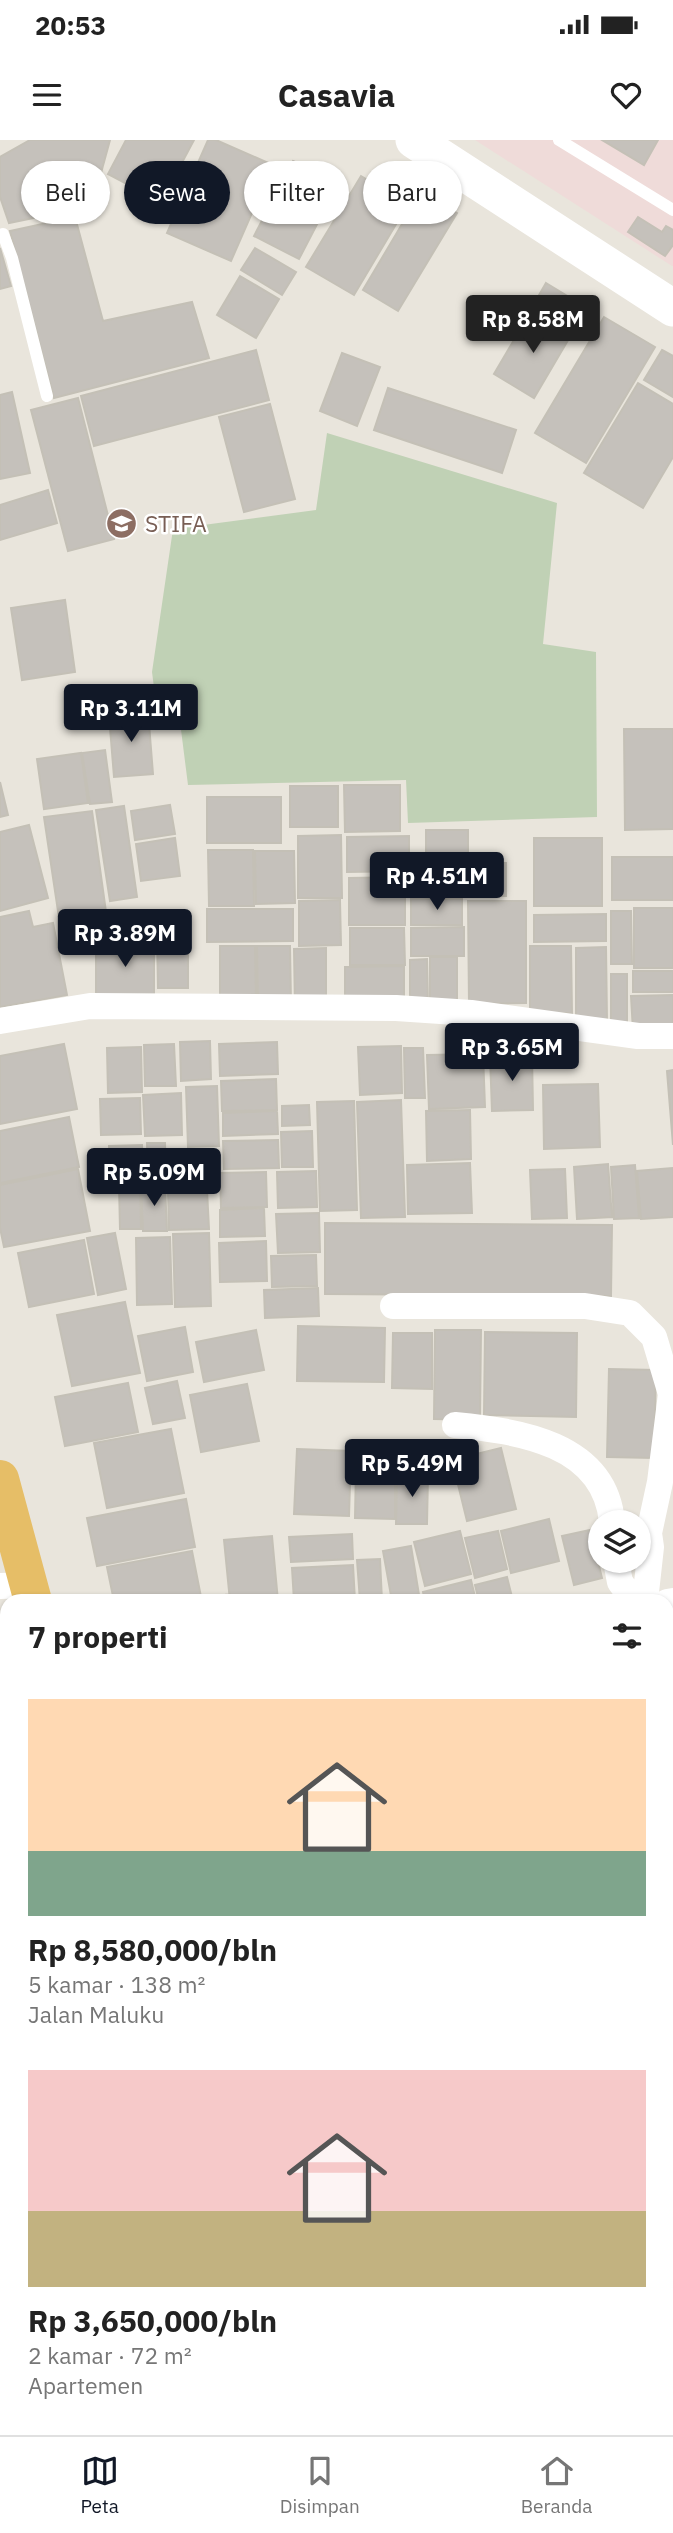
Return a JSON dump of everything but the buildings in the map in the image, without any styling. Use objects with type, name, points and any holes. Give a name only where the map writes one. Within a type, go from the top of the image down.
[{"type":"highway","points":[[0,1479],[21,1590]]},
{"type":"main road","points":[[414,140],[671,303]]},
{"type":"street","points":[[0,1021],[90,1006],[396,1008],[495,1016],[638,1036],[673,1036]]},
{"type":"street","points":[[393,1306],[585,1306],[629,1313],[654,1337],[671,1394],[660,1482],[649,1533],[651,1547],[646,1594]]},
{"type":"street","points":[[455,1425],[512,1430],[550,1444],[585,1465],[597,1480],[610,1503],[611,1510]]},
{"type":"street","points":[[618,1573],[620,1583],[629,1594]]},
{"type":"lane","points":[[559,140],[673,211]]},
{"type":"lane","points":[[0,235],[3,234],[6,239],[12,258],[47,396]]},
{"type":"shaded area","points":[[475,140],[673,140],[673,266],[672,266]]},
{"type":"green space","points":[[327,433],[557,503],[543,644],[596,652],[597,817],[408,823],[406,780],[188,785],[178,706],[156,703],[152,672],[173,529],[316,510]]},
{"type":"place","name":"STIFA","points":[[122,524]]}]
